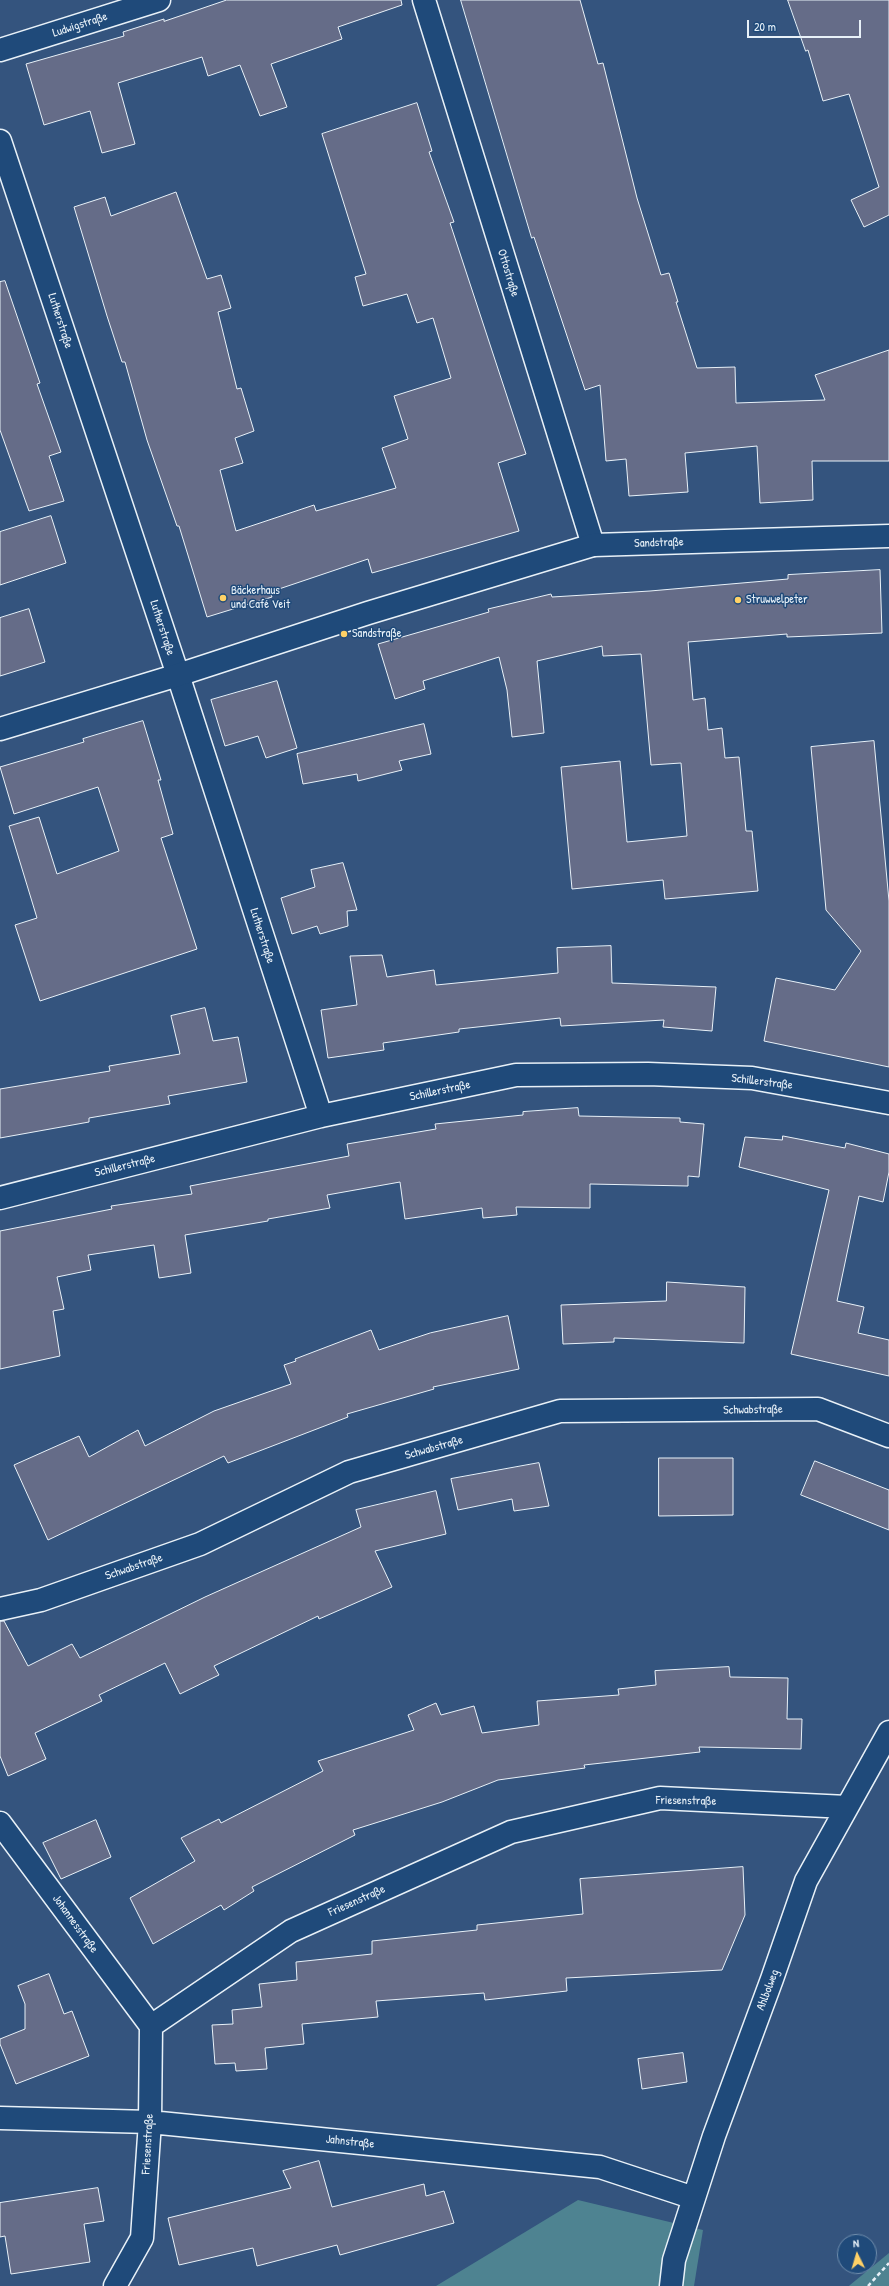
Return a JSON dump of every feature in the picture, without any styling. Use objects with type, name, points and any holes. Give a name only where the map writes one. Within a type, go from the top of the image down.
[{"type":"street","name":"Ludwigstraße","points":[[0,50],[159,0]]},
{"type":"street","name":"Ottostraße","points":[[424,0],[593,545]]},
{"type":"street","name":"Lutherstraße","points":[[0,141],[178,675],[321,1116]]},
{"type":"street","name":"Sandstraße","points":[[0,729],[178,675],[368,613],[593,545],[889,536]]},
{"type":"street","name":"Schillerstraße","points":[[0,1198],[321,1116],[516,1075],[648,1074],[752,1078],[889,1103]]},
{"type":"street","name":"Schwabstraße","points":[[0,1609],[41,1600],[200,1544],[349,1472],[560,1411],[818,1409],[889,1436]]},
{"type":"street","name":"Ahlbolweg","points":[[671,2286],[674,2260],[716,2129],[772,1980],[806,1881],[889,1732]]},
{"type":"street","name":"Friesenstraße","points":[[115,2286],[142,2238],[150,2122],[151,2026],[291,1931],[511,1832],[660,1798],[847,1807]]},
{"type":"street","name":"Johannesstraße","points":[[0,1823],[151,2026]]},
{"type":"street","name":"Jahnstraße","points":[[0,2118],[150,2122],[600,2166],[694,2198]]},
{"type":"path","points":[[868,2286],[889,2264]]},
{"type":"green space","points":[[578,2200],[703,2230],[694,2286],[436,2286]]},
{"type":"green space","points":[[889,2253],[889,2286],[849,2286],[863,2274],[877,2274],[877,2263]]},
{"type":"building","points":[[227,0],[401,0],[402,5],[338,27],[342,39],[271,64],[287,107],[260,116],[240,65],[208,76],[202,57],[118,83],[135,144],[102,153],[90,111],[44,125],[26,64],[124,36],[123,32],[164,19],[164,21]]},
{"type":"building","points":[[461,0],[580,0],[598,64],[603,63],[637,198],[661,275],[669,273],[678,302],[676,302],[697,368],[735,367],[736,403],[825,400],[815,375],[889,350],[889,461],[812,461],[813,500],[760,503],[757,446],[685,453],[688,492],[629,496],[626,459],[606,461],[600,385],[585,390],[534,237],[532,238]]},
{"type":"building","points":[[788,0],[889,0],[889,215],[864,227],[851,200],[879,187],[849,94],[823,101],[808,50],[806,51]]},
{"type":"building","points":[[417,103],[432,151],[429,152],[454,222],[450,223],[526,454],[498,463],[519,531],[372,573],[368,559],[270,592],[272,597],[207,617],[179,526],[177,526],[147,440],[125,362],[122,362],[74,207],[105,197],[111,216],[176,192],[207,279],[221,275],[231,308],[218,312],[237,389],[241,388],[254,431],[235,438],[243,463],[220,470],[236,531],[314,505],[316,511],[396,488],[382,448],[408,439],[394,396],[451,378],[433,318],[417,323],[407,294],[363,306],[355,277],[366,274],[322,134]]},
{"type":"building","points":[[5,281],[40,383],[37,384],[61,452],[49,456],[64,501],[29,511],[0,430],[0,282]]},
{"type":"building","points":[[51,516],[66,563],[0,585],[0,532]]},
{"type":"building","points":[[880,570],[882,633],[787,637],[787,634],[688,642],[693,700],[705,698],[708,730],[722,728],[725,758],[739,757],[746,831],[752,831],[758,891],[665,899],[663,880],[572,889],[561,767],[620,761],[627,842],[687,836],[681,763],[651,765],[641,654],[603,656],[602,646],[537,661],[544,733],[512,737],[507,690],[499,657],[423,681],[425,689],[395,699],[378,644],[489,612],[488,609],[551,594],[552,597],[650,591],[788,579],[788,575]]},
{"type":"building","points":[[29,609],[45,662],[0,676],[0,618]]},
{"type":"building","points":[[277,681],[297,748],[266,758],[258,736],[225,746],[211,700]]},
{"type":"building","points":[[143,721],[161,780],[158,780],[173,834],[161,838],[197,949],[40,1001],[15,925],[37,918],[9,826],[39,817],[57,874],[119,851],[98,787],[14,814],[0,767],[84,742],[83,739]]},
{"type":"building","points":[[424,724],[431,754],[399,761],[402,770],[358,781],[357,774],[303,784],[297,754]]},
{"type":"building","points":[[874,741],[889,901],[889,1067],[764,1041],[776,978],[835,990],[861,951],[826,910],[811,747]]},
{"type":"building","points":[[343,863],[357,910],[347,911],[348,926],[320,934],[317,926],[292,934],[281,898],[315,887],[311,870]]},
{"type":"building","points":[[611,946],[612,983],[716,987],[712,1031],[663,1027],[664,1020],[561,1026],[560,1018],[459,1029],[459,1032],[383,1043],[384,1050],[328,1058],[321,1010],[357,1005],[350,956],[382,955],[387,977],[434,970],[436,985],[558,973],[557,948]]},
{"type":"building","points":[[205,1008],[213,1041],[238,1037],[247,1082],[168,1096],[170,1104],[89,1118],[89,1122],[0,1138],[0,1089],[110,1071],[109,1066],[180,1054],[171,1016]]},
{"type":"building","points":[[578,1108],[579,1116],[680,1118],[680,1122],[704,1124],[699,1177],[688,1176],[688,1186],[590,1184],[590,1208],[516,1207],[517,1215],[483,1218],[482,1208],[405,1219],[400,1182],[327,1195],[330,1208],[268,1219],[268,1221],[185,1235],[191,1273],[159,1278],[154,1245],[88,1255],[91,1270],[57,1277],[64,1309],[53,1311],[60,1356],[0,1369],[0,1231],[112,1209],[111,1206],[192,1194],[190,1186],[349,1156],[347,1144],[436,1129],[435,1124],[523,1115],[523,1112]]},
{"type":"building","points":[[783,1136],[845,1148],[846,1143],[889,1154],[889,1172],[883,1202],[859,1196],[837,1301],[864,1307],[858,1333],[889,1340],[889,1376],[791,1354],[829,1190],[739,1167],[745,1137],[782,1140]]},
{"type":"building","points":[[667,1282],[745,1287],[744,1343],[614,1338],[614,1342],[563,1344],[561,1305],[666,1301]]},
{"type":"building","points":[[508,1316],[519,1369],[433,1387],[434,1389],[347,1414],[348,1417],[228,1463],[224,1456],[48,1540],[14,1465],[79,1436],[89,1457],[138,1430],[145,1446],[214,1411],[291,1384],[284,1365],[296,1361],[295,1359],[371,1330],[379,1350],[430,1333]]},
{"type":"building","points":[[659,1458],[733,1458],[733,1515],[659,1516]]},
{"type":"building","points":[[815,1461],[889,1490],[889,1530],[801,1495]]},
{"type":"building","points":[[539,1463],[549,1506],[514,1511],[512,1499],[458,1510],[451,1479]]},
{"type":"building","points":[[436,1491],[446,1534],[375,1551],[392,1587],[319,1619],[318,1616],[214,1666],[219,1675],[180,1694],[165,1663],[99,1695],[102,1701],[35,1733],[46,1759],[8,1776],[0,1756],[0,1621],[4,1621],[28,1666],[72,1644],[80,1658],[205,1597],[361,1527],[356,1510]]},
{"type":"building","points":[[729,1667],[730,1677],[788,1678],[787,1719],[802,1719],[801,1749],[699,1747],[700,1752],[584,1765],[585,1768],[498,1780],[442,1802],[353,1830],[355,1835],[252,1887],[254,1891],[224,1910],[221,1905],[153,1944],[130,1898],[195,1861],[181,1838],[219,1819],[221,1823],[323,1771],[318,1761],[414,1730],[408,1715],[436,1703],[441,1715],[474,1706],[482,1733],[539,1725],[537,1701],[619,1695],[618,1689],[656,1685],[655,1671]]},
{"type":"building","points":[[96,1820],[111,1857],[61,1879],[43,1843]]},
{"type":"building","points":[[743,1867],[745,1915],[722,1970],[566,1978],[567,1991],[485,2000],[484,1993],[376,2001],[378,2017],[302,2024],[304,2044],[265,2048],[267,2069],[236,2071],[235,2063],[215,2064],[212,2025],[233,2024],[232,2010],[262,2007],[259,1984],[297,1980],[296,1962],[372,1954],[372,1941],[477,1930],[477,1925],[583,1914],[580,1879]]},
{"type":"building","points":[[49,1974],[64,2014],[72,2011],[89,2056],[16,2084],[0,2044],[0,2039],[25,2029],[25,2004],[18,1986]]},
{"type":"building","points":[[683,2053],[687,2082],[642,2089],[638,2059]]},
{"type":"building","points":[[319,2161],[332,2207],[424,2184],[426,2196],[444,2191],[454,2223],[340,2255],[337,2245],[257,2266],[253,2248],[179,2265],[168,2218],[291,2188],[283,2171]]},
{"type":"building","points":[[98,2188],[104,2221],[84,2224],[90,2262],[11,2274],[5,2236],[0,2237],[0,2203]]},
{"type":"place","name":"Bäckerhaus und Café Veit","points":[[223,598]]},
{"type":"place","name":"Struwwelpeter","points":[[738,600]]},
{"type":"place","name":"Sandstraße","points":[[344,634]]}]
